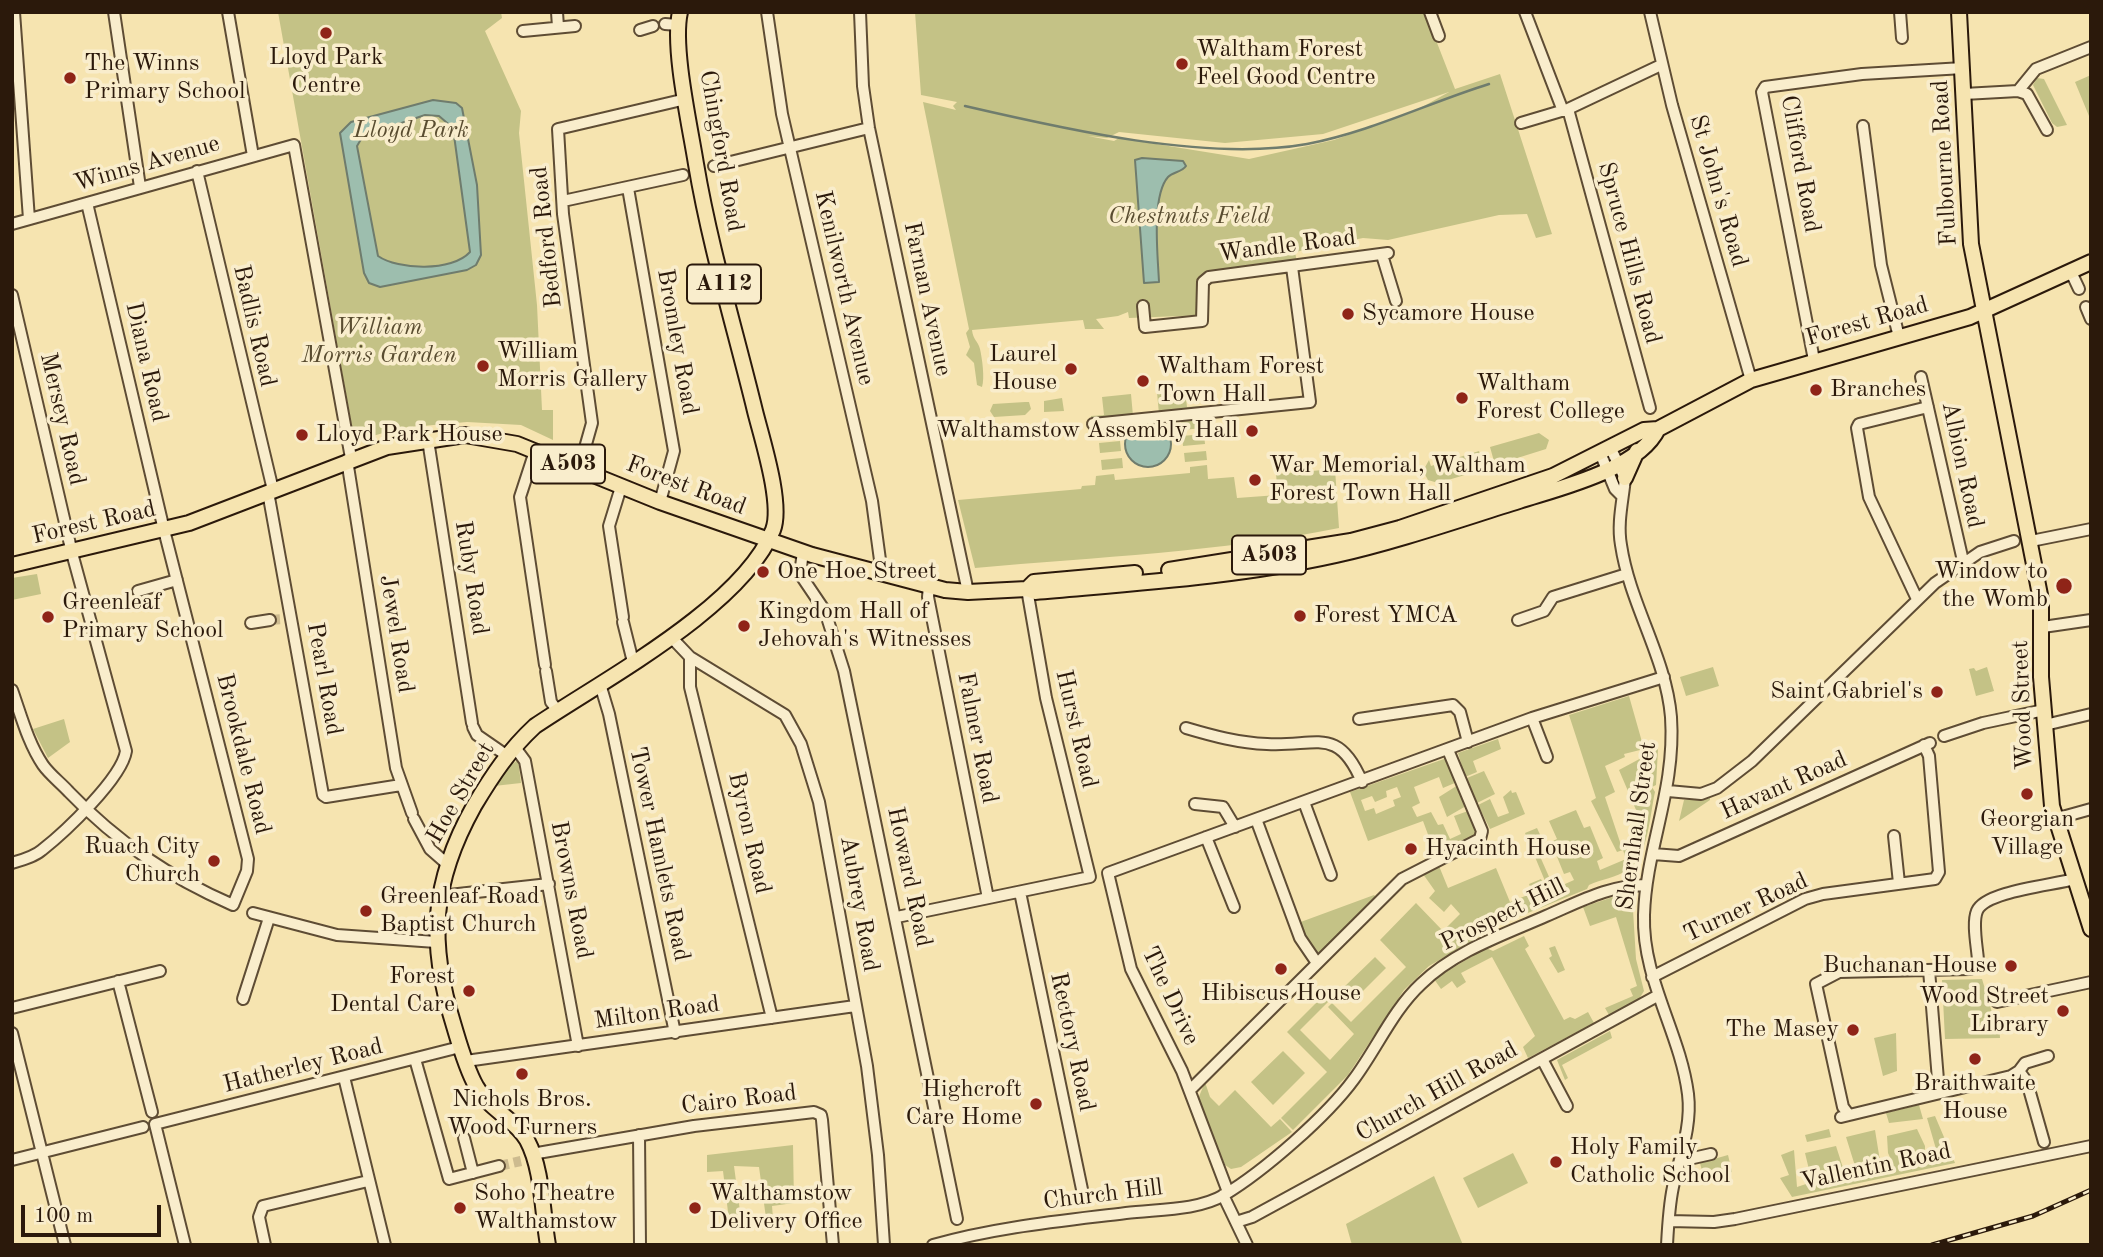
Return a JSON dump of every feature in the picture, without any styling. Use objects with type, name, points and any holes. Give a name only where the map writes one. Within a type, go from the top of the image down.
[{"type":"main road","name":"Fulbourne Road","points":[[1959,12],[1971,244],[1985,310]]},
{"type":"main road","name":"Chingford Road","points":[[674,20],[700,183],[773,495],[776,518],[767,541]]},
{"type":"main road","name":"Forest Road","points":[[1027,589],[1034,582],[1172,570],[1350,541],[1499,496],[1606,452],[1644,430],[1657,429],[1751,380],[1985,310],[2091,262]]},
{"type":"main road","name":"Wood Street","points":[[1985,310],[2031,541],[2043,627],[2041,671],[2055,819],[2074,879],[2086,900],[2091,929]]},
{"type":"main road","name":"Forest Road","points":[[12,565],[164,530],[220,513],[349,459],[428,440],[476,436],[535,451],[621,487],[661,498],[802,557],[929,586],[968,592],[1027,589],[1035,592],[1206,576],[1333,555],[1466,519],[1586,480],[1637,452],[1653,440],[1657,429]]},
{"type":"main road","points":[[1625,478],[1637,452]]},
{"type":"main road","name":"Hoe Street","points":[[548,1245],[526,1138],[485,1099],[463,1054],[446,999],[436,942],[446,863],[460,830],[510,750],[558,711],[671,637],[719,598],[767,541]]},
{"type":"street","points":[[13,12],[29,219]]},
{"type":"street","points":[[114,12],[140,187]]},
{"type":"street","points":[[228,12],[253,156]]},
{"type":"street","points":[[557,12],[558,27]]},
{"type":"street","name":"Kenilworth Avenue","points":[[767,12],[789,147],[872,500],[880,560],[878,573]]},
{"type":"street","name":"Farnan Avenue","points":[[860,12],[863,86],[869,128],[968,592]]},
{"type":"street","points":[[1430,12],[1439,36]]},
{"type":"street","name":"Spruce Hills Road","points":[[1525,12],[1565,110],[1650,408]]},
{"type":"street","name":"St John's Road","points":[[1650,12],[1661,65],[1751,380]]},
{"type":"street","points":[[1900,12],[1902,38]]},
{"type":"street","points":[[523,31],[575,26]]},
{"type":"street","points":[[639,30],[653,26]]},
{"type":"street","points":[[2018,91],[2036,69],[2091,47]]},
{"type":"street","points":[[1521,123],[1565,110],[1661,65]]},
{"type":"street","name":"Clifford Road","points":[[1814,360],[1762,92],[1765,88],[1795,81],[1963,68]]},
{"type":"street","points":[[1964,94],[2018,91],[2027,94],[2047,130]]},
{"type":"street","name":"Bedford Road","points":[[579,469],[592,432],[557,132],[560,127],[686,99]]},
{"type":"street","points":[[1863,126],[1881,265],[1899,337]]},
{"type":"street","points":[[714,166],[869,128]]},
{"type":"street","name":"Winns Avenue","points":[[12,224],[294,145]]},
{"type":"street","name":"Jewel Road","points":[[294,145],[349,459],[401,785],[430,849],[446,863]]},
{"type":"street","name":"Badlis Road","points":[[197,171],[271,491]]},
{"type":"street","points":[[563,201],[683,175]]},
{"type":"street","name":"Bromley Road","points":[[628,188],[674,451],[661,498]]},
{"type":"street","name":"Diana Road","points":[[87,203],[164,530]]},
{"type":"street","name":"Wandle Road","points":[[1143,306],[1145,327],[1202,321],[1203,282],[1209,277],[1385,254],[1396,301]]},
{"type":"street","points":[[1093,424],[1310,402],[1293,267]]},
{"type":"street","points":[[2071,272],[2078,289]]},
{"type":"street","name":"Mersey Road","points":[[12,295],[72,553],[127,751],[119,773],[42,850],[12,863]]},
{"type":"street","points":[[2086,307],[2091,319]]},
{"type":"street","name":"Albion Road","points":[[1921,377],[1963,561]]},
{"type":"street","points":[[1917,599],[1869,497],[1857,428],[1859,424],[1928,407]]},
{"type":"street","name":"Ruby Road","points":[[428,440],[472,725],[477,735],[510,750]]},
{"type":"street","points":[[535,451],[520,497],[551,702],[558,711]]},
{"type":"street","points":[[1606,452],[1613,466],[1625,478]]},
{"type":"street","points":[[1613,466],[1615,489],[1621,495]]},
{"type":"street","name":"Shernhall Street","points":[[1625,478],[1621,495],[1620,543],[1664,677],[1671,719],[1668,791],[1646,885],[1645,942],[1657,996],[1682,1059],[1688,1097],[1688,1124],[1669,1220],[1667,1245]]},
{"type":"street","points":[[621,487],[609,526],[623,620],[633,662]]},
{"type":"street","name":"Pearl Road","points":[[271,491],[288,618],[323,795],[326,797],[401,785]]},
{"type":"street","points":[[2031,541],[2091,529]]},
{"type":"street","name":"Brookdale Road","points":[[85,808],[118,839],[160,869],[233,905],[247,871],[247,859],[164,530]]},
{"type":"street","points":[[1668,791],[1701,794],[1717,788],[1752,761],[1917,599],[1963,561],[2014,541]]},
{"type":"street","name":"Howard Road","points":[[802,557],[800,574],[825,611],[840,655],[897,917],[957,1219]]},
{"type":"street","points":[[1518,620],[1544,611],[1553,597],[1628,574]]},
{"type":"street","points":[[138,591],[177,580]]},
{"type":"street","name":"Falmer Road","points":[[929,586],[928,597],[988,898]]},
{"type":"street","name":"Hurst Road","points":[[1020,892],[1090,877],[1046,698],[1027,589]]},
{"type":"street","points":[[251,623],[270,620]]},
{"type":"street","points":[[2043,627],[2091,620]]},
{"type":"street","name":"Aubrey Road","points":[[671,637],[690,657],[780,712],[794,728],[819,802],[873,1101],[884,1245]]},
{"type":"street","name":"Byron Road","points":[[690,657],[690,687],[772,1018]]},
{"type":"street","name":"The Drive","points":[[1226,1193],[1190,1090],[1131,969],[1108,873],[1532,718],[1664,677]]},
{"type":"street","name":"Tower Hamlets Road","points":[[600,684],[609,714],[675,1033]]},
{"type":"street","points":[[12,690],[43,765],[85,808]]},
{"type":"street","points":[[1359,719],[1452,705],[1460,712],[1468,742]]},
{"type":"street","points":[[1944,736],[1983,723],[2091,714]]},
{"type":"street","points":[[1532,718],[1547,757]]},
{"type":"street","points":[[1186,728],[1264,744],[1313,740],[1329,742],[1351,760],[1362,782]]},
{"type":"street","name":"Havant Road","points":[[1653,854],[1679,856],[1927,744]]},
{"type":"street","name":"Turner Road","points":[[1652,977],[1805,899],[1823,894],[1935,879],[1939,872],[1927,744]]},
{"type":"street","name":"Browns Road","points":[[510,750],[525,761],[578,1046]]},
{"type":"street","points":[[1190,1090],[1402,879],[1480,839],[1482,831],[1448,750]]},
{"type":"street","points":[[1304,802],[1331,874]]},
{"type":"street","points":[[1195,804],[1223,807],[1235,827]]},
{"type":"street","points":[[2055,819],[2091,809]]},
{"type":"street","points":[[1256,819],[1300,938],[1317,963]]},
{"type":"street","points":[[1894,836],[1899,883]]},
{"type":"street","points":[[1206,838],[1234,907]]},
{"type":"street","points":[[2048,1056],[2025,1063],[2011,1076],[1845,1116],[1816,984],[1839,972],[1973,968],[1978,960],[1977,913],[1980,906],[2011,892],[2074,879]]},
{"type":"street","points":[[440,896],[549,884]]},
{"type":"street","name":"Prospect Hill","points":[[1226,1193],[1282,1150],[1352,1082],[1404,1002],[1429,976],[1470,950],[1596,894],[1625,885],[1646,885]]},
{"type":"street","points":[[897,917],[1020,892]]},
{"type":"street","name":"Rectory Road","points":[[1020,892],[1084,1199]]},
{"type":"street","points":[[253,913],[337,935],[436,942]]},
{"type":"street","points":[[243,999],[269,918]]},
{"type":"street","points":[[1929,970],[1939,1092]]},
{"type":"street","points":[[12,1008],[160,971]]},
{"type":"street","points":[[118,981],[152,1112]]},
{"type":"street","points":[[1997,1002],[2091,982]]},
{"type":"street","name":"Church Hill Road","points":[[1236,1222],[1252,1217],[1657,996]]},
{"type":"street","name":"Milton Road","points":[[463,1054],[578,1046],[855,1006]]},
{"type":"street","points":[[12,1033],[65,1245]]},
{"type":"street","name":"Hatherley Road","points":[[12,1160],[415,1059],[463,1054]]},
{"type":"street","points":[[415,1059],[449,1179],[499,1166]]},
{"type":"street","points":[[1542,1059],[1567,1106]]},
{"type":"street","points":[[2019,1071],[2026,1082],[2043,1142]]},
{"type":"street","points":[[344,1077],[384,1245]]},
{"type":"street","name":"Cairo Road","points":[[529,1158],[639,1135],[814,1112],[821,1115],[834,1245]]},
{"type":"street","points":[[149,1126],[185,1245]]},
{"type":"street","points":[[639,1135],[640,1245]]},
{"type":"street","points":[[464,1138],[473,1173]]},
{"type":"street","name":"Vallentin Road","points":[[1669,1220],[1714,1222],[1735,1219],[2091,1146]]},
{"type":"street","points":[[1680,1161],[1711,1154]]},
{"type":"street","points":[[265,1245],[259,1217],[262,1206],[368,1181]]},
{"type":"street","points":[[1226,1193],[1247,1245]]},
{"type":"street","name":"Church Hill","points":[[933,1245],[982,1233],[1185,1206],[1226,1193]]},
{"type":"street","points":[[982,1233],[985,1245]]},
{"type":"green space","name":"Lloyd Park","points":[[278,12],[501,12],[502,18],[485,31],[521,111],[519,133],[537,305],[542,410],[553,410],[553,440],[521,425],[467,422],[400,428],[366,438],[353,433]]},
{"type":"green space","name":"Chestnuts Field","points":[[915,12],[1425,12],[1455,89],[1500,74],[1552,234],[1536,238],[1527,214],[1499,215],[1388,240],[1363,238],[1295,252],[1299,273],[1206,281],[1207,315],[1129,318],[1128,312],[1096,319],[1104,329],[1085,329],[1083,320],[972,330],[981,353],[982,387],[977,385],[974,363],[966,355],[970,347],[966,333],[969,329],[923,102],[956,110],[953,106],[957,102],[921,95]],"holes":[[[1449,92],[1415,111],[1334,140],[1249,159],[1119,138],[1114,141],[1088,136],[1107,138],[1119,132],[1225,143],[1323,134]]]},
{"type":"green space","points":[[2091,75],[2091,115],[2089,116],[2075,82]]},
{"type":"green space","points":[[2037,78],[2044,79],[2067,125],[2057,127],[2052,123],[2033,85]]},
{"type":"green space","points":[[1185,390],[1187,407],[1200,406],[1200,410],[1159,414],[1157,392]]},
{"type":"green space","points":[[1131,394],[1133,416],[1091,420],[1091,416],[1104,415],[1102,397]]},
{"type":"green space","points":[[1062,398],[1064,411],[1044,412],[1044,401]]},
{"type":"green space","points":[[1029,402],[1031,409],[1025,415],[994,417],[990,411],[993,404]]},
{"type":"green space","points":[[1202,418],[1203,428],[1182,430],[1181,420]]},
{"type":"green space","points":[[1539,433],[1549,440],[1546,449],[1495,465],[1490,447]]},
{"type":"green space","points":[[1204,434],[1205,444],[1183,446],[1182,436]]},
{"type":"green space","points":[[1120,441],[1121,451],[1100,453],[1099,443]]},
{"type":"green space","points":[[1206,451],[1207,460],[1185,462],[1184,453]]},
{"type":"green space","points":[[1479,451],[1485,469],[1438,483],[1428,480],[1423,471],[1429,460],[1431,466]]},
{"type":"green space","points":[[1122,458],[1123,468],[1102,470],[1101,460]]},
{"type":"green space","points":[[1207,465],[1208,479],[1234,477],[1237,498],[1278,495],[1276,474],[1335,469],[1339,528],[1204,548],[975,568],[958,500],[1081,489],[1082,486],[1095,485],[1096,476],[1114,474],[1115,480],[1190,473],[1190,467]]},
{"type":"green space","points":[[37,574],[41,594],[12,600],[12,578]]},
{"type":"green space","points":[[1713,667],[1719,686],[1686,696],[1680,677]]},
{"type":"green space","points":[[1987,667],[1994,691],[1976,696],[1969,669],[1974,668],[1976,671]]},
{"type":"green space","points":[[1629,696],[1644,749],[1624,754],[1625,757],[1605,766],[1615,792],[1605,797],[1622,848],[1637,842],[1631,829],[1642,824],[1619,770],[1658,749],[1650,823],[1644,845],[1635,863],[1619,874],[1589,885],[1587,889],[1503,923],[1429,966],[1404,990],[1348,1075],[1293,1130],[1281,1118],[1327,1072],[1287,1032],[1324,995],[1329,1001],[1300,1030],[1330,1060],[1354,1034],[1328,1007],[1332,1003],[1351,1022],[1406,967],[1380,940],[1416,903],[1443,931],[1460,914],[1451,904],[1444,912],[1429,898],[1435,891],[1423,874],[1439,866],[1448,888],[1496,868],[1510,902],[1533,893],[1529,884],[1541,879],[1547,892],[1574,880],[1570,872],[1564,874],[1551,842],[1557,839],[1549,821],[1576,810],[1584,828],[1590,826],[1603,858],[1597,861],[1600,870],[1626,859],[1623,850],[1617,852],[1591,801],[1596,798],[1569,715]]},
{"type":"green space","points":[[64,719],[70,742],[48,758],[33,729]]},
{"type":"green space","points":[[1498,739],[1501,749],[1473,761],[1477,772],[1465,777],[1458,753]]},
{"type":"green space","points":[[1444,759],[1450,761],[1457,782],[1443,788],[1439,777],[1414,787],[1420,803],[1412,807],[1417,817],[1431,812],[1438,825],[1443,824],[1450,839],[1461,834],[1454,816],[1468,811],[1477,831],[1472,840],[1436,856],[1423,821],[1368,841],[1350,792]],"holes":[[[1397,787],[1401,797],[1393,800],[1395,806],[1376,814],[1374,808],[1365,811],[1361,800],[1372,796],[1375,802],[1387,797],[1386,791]]]},
{"type":"green space","points":[[518,760],[521,783],[494,786],[508,767]]},
{"type":"green space","points":[[1484,771],[1495,794],[1477,803],[1467,778]]},
{"type":"green space","points":[[1458,785],[1466,806],[1447,817],[1439,797]]},
{"type":"green space","points":[[1511,790],[1512,793],[1516,792],[1525,814],[1490,829],[1478,805],[1490,799],[1498,817],[1509,813],[1503,797]]},
{"type":"green space","points":[[1684,800],[1710,800],[1679,821]]},
{"type":"green space","points":[[1537,828],[1543,841],[1535,845],[1550,879],[1545,881],[1525,833]]},
{"type":"green space","points":[[1374,895],[1376,897],[1320,952],[1316,952],[1298,923]]},
{"type":"green space","points":[[1613,897],[1626,900],[1633,910],[1636,959],[1644,991],[1639,999],[1609,1015],[1605,1008],[1633,996],[1630,989],[1637,986],[1616,917],[1590,926],[1583,907]]},
{"type":"green space","points":[[1524,936],[1529,946],[1525,949],[1564,1020],[1570,1017],[1575,1019],[1588,1012],[1594,1023],[1528,1058],[1523,1047],[1535,1036],[1492,957],[1461,973],[1466,982],[1457,988],[1452,981],[1441,989],[1434,979],[1486,948],[1493,951]]},
{"type":"green space","points":[[1555,946],[1565,970],[1558,973],[1549,958],[1552,956],[1549,948]]},
{"type":"green space","points":[[1375,957],[1386,968],[1353,1001],[1342,989]]},
{"type":"green space","points":[[1982,979],[1994,1019],[1999,1021],[2000,1038],[1945,1039],[1942,980]]},
{"type":"green space","points":[[1610,1031],[1612,1038],[1562,1065],[1568,1078],[1565,1080],[1557,1060]]},
{"type":"green space","points":[[1896,1033],[1897,1071],[1883,1076],[1874,1038]]},
{"type":"green space","points":[[1283,1051],[1305,1073],[1273,1105],[1251,1082]]},
{"type":"green space","points":[[1205,1082],[1210,1097],[1219,1106],[1235,1090],[1271,1127],[1280,1119],[1292,1132],[1241,1167],[1231,1169],[1225,1165],[1198,1099]]},
{"type":"green space","points":[[1919,1105],[1923,1119],[1889,1123],[1886,1113]]},
{"type":"green space","points":[[1935,1116],[1955,1163],[1792,1197],[1780,1178],[1789,1175],[1781,1155],[1794,1150],[1797,1187],[1812,1182],[1805,1153],[1836,1146],[1845,1174],[1856,1172],[1857,1176],[1883,1170],[1883,1167],[1893,1164],[1888,1153],[1887,1136],[1917,1129],[1925,1146],[1925,1157],[1942,1155],[1941,1148],[1936,1149],[1927,1118]]},
{"type":"green space","points":[[1829,1129],[1831,1137],[1807,1142],[1805,1135]]},
{"type":"green space","points":[[1875,1130],[1880,1161],[1855,1166],[1846,1137]]},
{"type":"green space","points":[[793,1145],[794,1203],[772,1206],[773,1218],[766,1218],[759,1167],[734,1166],[741,1219],[729,1220],[723,1171],[707,1172],[707,1155]]},
{"type":"green space","points":[[1513,1153],[1528,1183],[1478,1208],[1463,1178]]},
{"type":"green space","points":[[1728,1155],[1732,1172],[1704,1179],[1700,1163]]},
{"type":"green space","points":[[1434,1176],[1463,1245],[1352,1245],[1346,1224]]},
{"type":"shaded area","points":[[433,100],[456,103],[462,108],[477,185],[481,255],[476,265],[467,270],[380,287],[369,283],[364,273],[340,133],[351,122]],"holes":[[[425,115],[439,116],[453,128],[470,252],[451,263],[438,266],[411,266],[387,261],[378,256],[357,146],[363,136]]]},
{"type":"shaded area","points":[[1142,158],[1183,161],[1186,166],[1168,177],[1159,198],[1159,282],[1144,283],[1135,160]]},
{"type":"shaded area","points":[[1148,421],[1164,428],[1171,444],[1164,460],[1148,467],[1132,460],[1125,444],[1132,428]]},
{"type":"waterway","points":[[965,106],[1090,133],[1136,140],[1225,149],[1268,148],[1330,139],[1489,84]]},
{"type":"tunnel","points":[[270,620],[284,619]]},
{"type":"tunnel","points":[[499,1166],[521,1161]]},
{"type":"railway","points":[[1932,1245],[2033,1216],[2091,1190]]},
{"type":"place","name":"Lloyd Park Centre","points":[[326,33]]},
{"type":"place","name":"Waltham Forest Feel Good Centre","points":[[1182,64]]},
{"type":"place","name":"The Winns Primary School","points":[[70,78]]},
{"type":"place","name":"Sycamore House","points":[[1348,314]]},
{"type":"place","name":"William Morris Gallery","points":[[483,366]]},
{"type":"place","name":"Laurel House","points":[[1071,369]]},
{"type":"place","name":"Waltham Forest Town Hall","points":[[1143,381]]},
{"type":"place","name":"Branches","points":[[1816,390]]},
{"type":"place","name":"Waltham Forest College","points":[[1462,398]]},
{"type":"place","name":"Walthamstow Assembly Hall","points":[[1252,431]]},
{"type":"place","name":"Lloyd Park House","points":[[302,435]]},
{"type":"place","name":"War Memorial, Waltham Forest Town Hall","points":[[1255,480]]},
{"type":"place","name":"One Hoe Street","points":[[763,572]]},
{"type":"place","name":"Window to the Womb","points":[[2064,586]]},
{"type":"place","name":"Forest YMCA","points":[[1300,616]]},
{"type":"place","name":"Greenleaf Primary School","points":[[48,617]]},
{"type":"place","name":"Kingdom Hall of Jehovah's Witnesses","points":[[744,626]]},
{"type":"place","name":"Saint Gabriel's","points":[[1937,692]]},
{"type":"place","name":"Georgian Village","points":[[2027,794]]},
{"type":"place","name":"Hyacinth House","points":[[1411,849]]},
{"type":"place","name":"Ruach City Church","points":[[214,861]]},
{"type":"place","name":"Greenleaf Road Baptist Church","points":[[366,911]]},
{"type":"place","name":"Buchanan House","points":[[2011,966]]},
{"type":"place","name":"Hibiscus House","points":[[1281,969]]},
{"type":"place","name":"Forest Dental Care","points":[[469,991]]},
{"type":"place","name":"Wood Street Library","points":[[2063,1011]]},
{"type":"place","name":"The Masey","points":[[1853,1030]]},
{"type":"place","name":"Braithwaite House","points":[[1975,1059]]},
{"type":"place","name":"Nichols Bros. Wood Turners","points":[[522,1074]]},
{"type":"place","name":"Highcroft Care Home","points":[[1036,1104]]},
{"type":"place","name":"Holy Family Catholic School","points":[[1556,1162]]},
{"type":"place","name":"Soho Theatre Walthamstow","points":[[460,1208]]},
{"type":"place","name":"Walthamstow Delivery Office","points":[[695,1208]]},
{"type":"park label","name":"William Morris Garden","points":[[379,342]]}]
